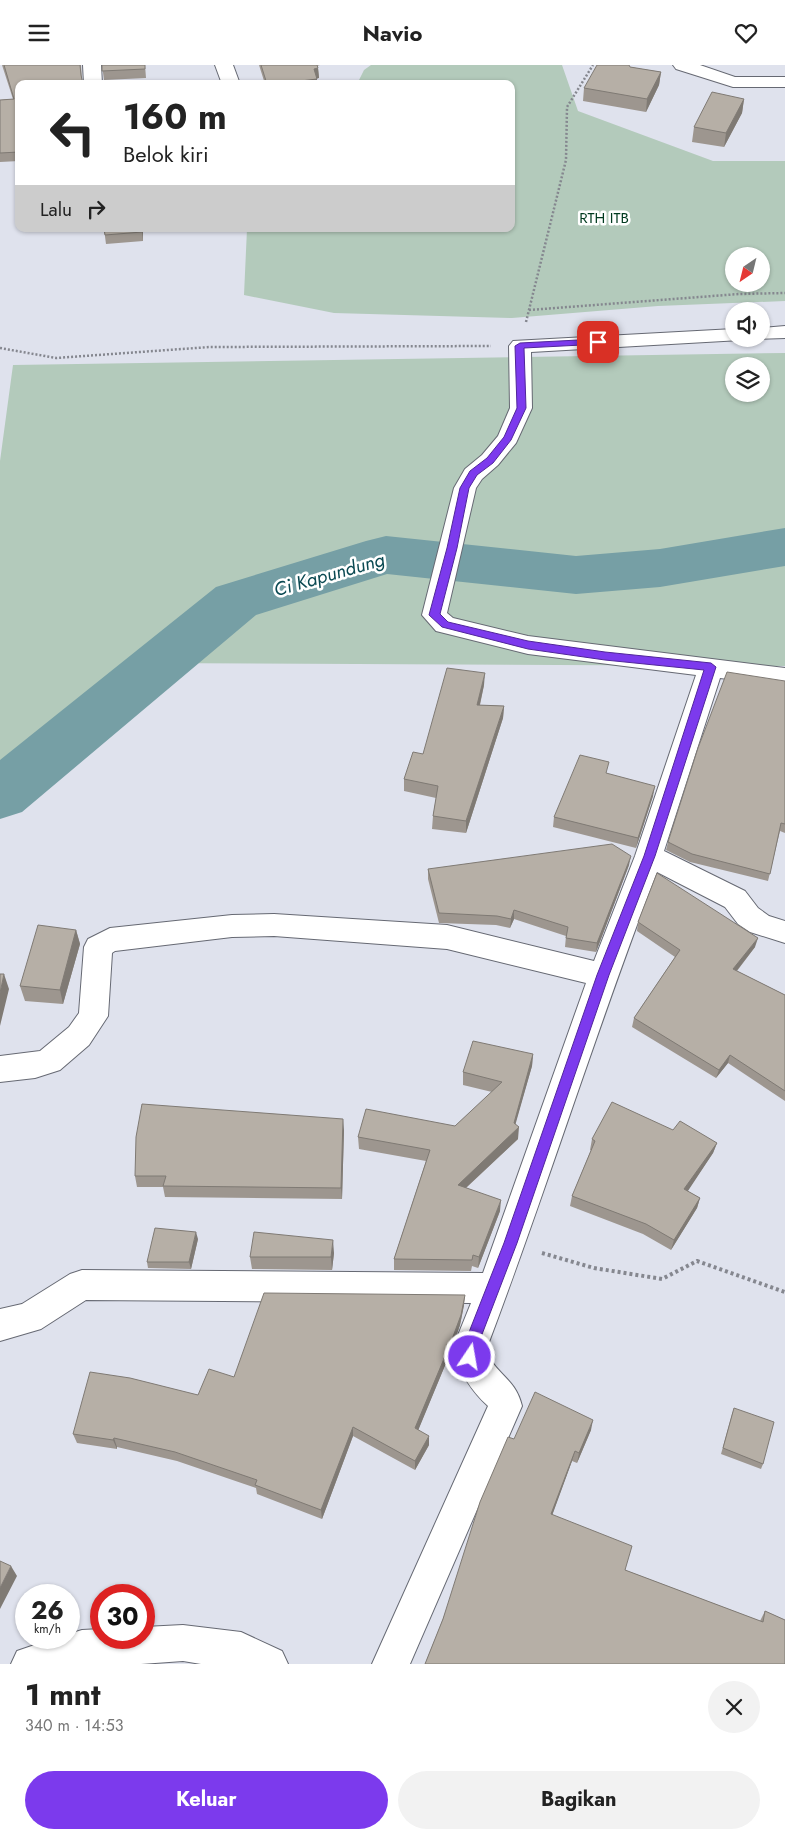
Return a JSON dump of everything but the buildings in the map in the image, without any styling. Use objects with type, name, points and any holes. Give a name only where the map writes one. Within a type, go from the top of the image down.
[{"type":"street","points":[[92,65],[93,80]]},
{"type":"street","points":[[224,65],[230,80]]},
{"type":"street","points":[[682,65],[733,82],[785,82]]},
{"type":"street","points":[[770,333],[785,332]]},
{"type":"street","points":[[725,335],[520,346],[521,408],[508,438],[490,460],[473,473],[465,488],[452,548],[434,615],[445,625],[528,645],[785,677]]},
{"type":"street","points":[[391,1664],[505,1406],[504,1397],[488,1384],[474,1364],[469,1350],[510,1243],[603,975],[649,856],[711,667]]},
{"type":"street","points":[[649,856],[736,899],[748,916],[760,924],[785,932]]},
{"type":"street","points":[[0,1069],[35,1065],[49,1061],[80,1036],[93,1016],[98,947],[110,940],[232,926],[274,925],[447,937],[603,975]]},
{"type":"street","points":[[0,1325],[29,1317],[82,1285],[492,1288]]},
{"type":"street","points":[[30,1664],[82,1649],[183,1643],[241,1651],[269,1664]]},
{"type":"path","points":[[594,65],[567,107],[566,160],[529,310],[739,294],[785,293]]},
{"type":"path","points":[[0,348],[56,358],[210,347],[520,346]]},
{"type":"path","points":[[510,1243],[594,1268],[662,1279],[697,1261],[785,1292]]},
{"type":"green space","name":"RTH ITB","points":[[371,65],[562,65],[578,111],[713,161],[785,161],[785,301],[658,306],[512,318],[334,313],[244,295],[247,232],[515,232],[515,80],[359,80],[364,70]]},
{"type":"green space","points":[[785,353],[785,666],[140,663],[0,770],[0,461],[13,365]]},
{"type":"waterway","name":"Ci Kapundung","points":[[0,795],[236,601],[386,555],[576,575],[660,568],[785,547]]},
{"type":"route","points":[[470,1357],[469,1350],[510,1243],[603,975],[649,856],[711,667],[605,656],[528,645],[445,625],[438,621],[434,615],[452,548],[465,488],[473,473],[490,460],[508,438],[521,408],[520,346],[598,342]]}]
